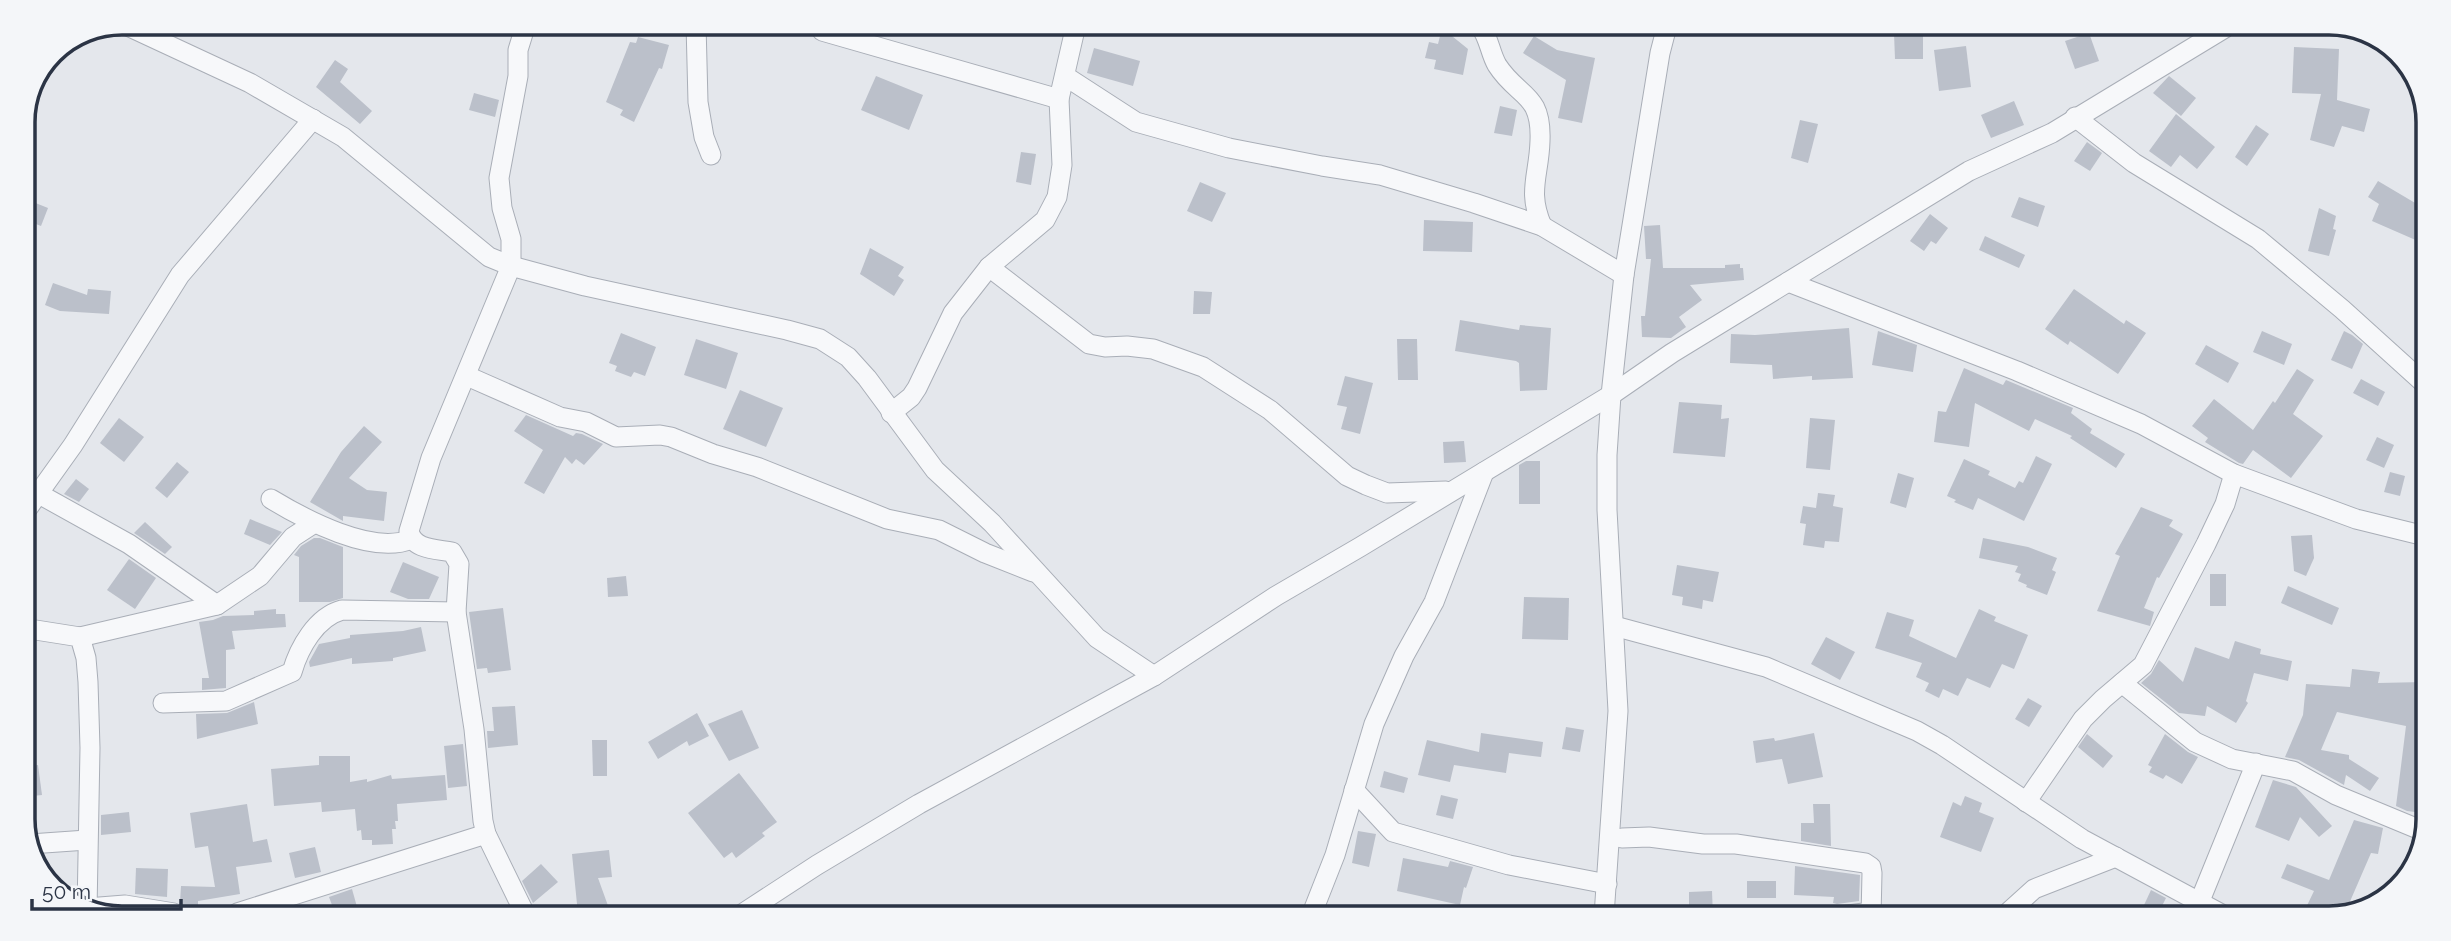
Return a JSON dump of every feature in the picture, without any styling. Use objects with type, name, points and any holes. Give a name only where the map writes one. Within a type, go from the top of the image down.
[{"type":"street","points":[[147,35],[250,83],[343,137],[489,257],[511,266],[586,286],[820,339],[848,357],[935,470],[992,523],[1097,638],[1154,676]]},
{"type":"street","points":[[521,906],[486,834],[483,821],[474,729],[456,612],[459,564],[452,552],[417,545],[411,539],[410,531],[431,458],[511,266],[511,239],[502,208],[499,178],[517,76],[517,50],[522,35]]},
{"type":"street","points":[[696,35],[698,102],[704,137],[711,155]]},
{"type":"street","points":[[836,35],[1059,99]]},
{"type":"street","points":[[891,413],[911,397],[917,388],[953,313],[989,267],[1045,220],[1057,197],[1062,166],[1059,99],[1074,35]]},
{"type":"street","points":[[1484,35],[1495,62],[1506,77],[1532,101],[1538,116],[1540,141],[1533,197],[1542,226]]},
{"type":"street","points":[[1605,906],[1618,711],[1607,510],[1611,395],[1624,275],[1665,35]]},
{"type":"street","points":[[754,906],[919,804],[1154,676],[1276,596],[1611,395],[1672,352],[1969,171],[2052,133],[2213,35]]},
{"type":"street","points":[[1065,76],[1136,122],[1229,148],[1380,175],[1542,226],[1624,275]]},
{"type":"street","points":[[2075,117],[2134,163],[2258,239],[2342,309],[2416,376]]},
{"type":"street","points":[[35,499],[73,445],[180,275],[313,119]]},
{"type":"street","points":[[989,267],[1089,344],[1153,349],[1203,367],[1270,410],[1347,476],[1387,493],[1413,494],[1451,490]]},
{"type":"street","points":[[1788,282],[2017,371],[2141,424],[2234,474],[2356,519],[2416,534]]},
{"type":"street","points":[[467,376],[560,417],[586,422],[616,437],[671,437],[713,454],[757,467],[887,519],[939,530],[985,553],[1038,574]]},
{"type":"street","points":[[1315,906],[1335,855],[1374,724],[1404,656],[1434,602],[1485,472]]},
{"type":"street","points":[[2026,802],[2083,719],[2143,665],[2206,544],[2225,504],[2234,474]]},
{"type":"street","points":[[39,494],[129,544],[217,605]]},
{"type":"street","points":[[271,499],[313,524],[380,544],[400,544],[411,539]]},
{"type":"street","points":[[35,630],[80,637],[217,605],[260,576],[293,537],[313,524]]},
{"type":"street","points":[[163,703],[226,701],[292,672],[298,651],[331,613],[342,610],[456,612]]},
{"type":"street","points":[[1614,626],[1766,667],[1917,731],[2082,839],[2116,857],[2191,906]]},
{"type":"street","points":[[80,637],[86,658],[90,748],[87,898]]},
{"type":"street","points":[[2122,683],[2195,742],[2232,759],[2293,771],[2347,800],[2415,828]]},
{"type":"street","points":[[2199,906],[2256,763]]},
{"type":"street","points":[[1354,790],[1393,832],[1509,865],[1607,884]]},
{"type":"street","points":[[259,906],[486,834]]},
{"type":"street","points":[[1622,838],[1649,837],[1703,844],[1736,844],[1865,863],[1871,867],[1872,873],[1872,906]]},
{"type":"street","points":[[39,843],[87,840]]},
{"type":"street","points":[[2016,906],[2034,889],[2116,857]]},
{"type":"building","points":[[1440,35],[1451,35],[1468,49],[1463,75],[1434,69],[1436,60],[1425,58],[1429,42],[1438,44]]},
{"type":"building","points":[[1894,35],[1923,35],[1923,59],[1895,59]]},
{"type":"building","points":[[2090,35],[2099,61],[2075,69],[2065,41]]},
{"type":"building","points":[[1534,36],[1557,50],[1595,58],[1582,123],[1558,118],[1566,80],[1523,53]]},
{"type":"building","points":[[638,37],[669,45],[662,69],[659,68],[634,122],[620,115],[623,110],[606,102],[630,42],[636,43]]},
{"type":"building","points":[[1966,46],[1971,87],[1939,91],[1934,50]]},
{"type":"building","points":[[2294,47],[2339,49],[2337,100],[2370,109],[2364,132],[2342,126],[2334,147],[2310,140],[2321,94],[2292,93]]},
{"type":"building","points":[[1094,48],[1140,61],[1133,86],[1087,73]]},
{"type":"building","points":[[335,60],[348,69],[340,82],[372,111],[360,124],[316,87]]},
{"type":"building","points":[[876,76],[923,95],[909,130],[861,110]]},
{"type":"building","points":[[2169,76],[2196,98],[2181,116],[2153,93]]},
{"type":"building","points":[[474,93],[499,100],[495,117],[469,110]]},
{"type":"building","points":[[2014,101],[2024,125],[1991,138],[1981,115]]},
{"type":"building","points":[[1500,106],[1517,110],[1512,136],[1494,133]]},
{"type":"building","points":[[2176,114],[2215,147],[2197,169],[2180,155],[2171,167],[2149,151]]},
{"type":"building","points":[[1800,120],[1818,124],[1808,163],[1791,158]]},
{"type":"building","points":[[2256,125],[2269,134],[2247,166],[2235,157]]},
{"type":"building","points":[[2087,142],[2102,153],[2090,171],[2074,161]]},
{"type":"building","points":[[1021,152],[1036,154],[1031,185],[1016,182]]},
{"type":"building","points":[[2378,181],[2416,203],[2416,240],[2372,221],[2379,204],[2368,197]]},
{"type":"building","points":[[1200,182],[1226,193],[1212,222],[1187,211]]},
{"type":"building","points":[[2019,197],[2045,206],[2038,227],[2011,217]]},
{"type":"building","points":[[35,203],[48,208],[41,226],[35,224]]},
{"type":"building","points":[[2319,208],[2336,216],[2333,229],[2336,230],[2329,256],[2308,251]]},
{"type":"building","points":[[1930,214],[1948,228],[1936,244],[1931,241],[1924,251],[1910,241]]},
{"type":"building","points":[[1424,220],[1473,222],[1472,252],[1423,251]]},
{"type":"building","points":[[1660,225],[1663,268],[1725,268],[1725,265],[1740,264],[1740,268],[1743,268],[1744,280],[1690,285],[1702,300],[1679,317],[1686,327],[1671,338],[1642,337],[1641,316],[1645,316],[1651,259],[1646,259],[1644,226]]},
{"type":"building","points":[[1985,236],[2025,255],[2019,268],[1979,250]]},
{"type":"building","points":[[870,248],[904,267],[898,276],[904,280],[894,296],[860,274]]},
{"type":"building","points":[[53,283],[87,295],[88,289],[111,291],[109,314],[60,311],[45,305]]},
{"type":"building","points":[[2074,289],[2124,324],[2126,320],[2146,333],[2118,374],[2070,341],[2068,345],[2045,329]]},
{"type":"building","points":[[1194,291],[1212,292],[1210,314],[1193,314]]},
{"type":"building","points":[[1460,320],[1519,330],[1520,325],[1551,328],[1547,390],[1520,391],[1519,363],[1516,361],[1455,351]]},
{"type":"building","points":[[1849,328],[1853,378],[1812,380],[1812,376],[1773,379],[1772,365],[1730,363],[1731,334],[1755,335]]},
{"type":"building","points":[[1878,331],[1917,345],[1913,372],[1872,365]]},
{"type":"building","points":[[2262,331],[2292,344],[2284,365],[2253,352]]},
{"type":"building","points":[[2344,331],[2363,344],[2352,369],[2331,360]]},
{"type":"building","points":[[621,333],[656,347],[645,376],[634,372],[631,377],[615,371],[617,366],[609,363]]},
{"type":"building","points":[[696,339],[738,353],[726,389],[684,375]]},
{"type":"building","points":[[1397,339],[1417,339],[1418,380],[1398,380]]},
{"type":"building","points":[[2206,345],[2239,363],[2228,383],[2195,364]]},
{"type":"building","points":[[1964,368],[2003,385],[2006,380],[2073,408],[2071,413],[2092,429],[2090,433],[2125,454],[2116,468],[2070,438],[2072,436],[2035,419],[2029,431],[1975,403],[1969,447],[1934,442],[1938,411],[1946,412]]},
{"type":"building","points":[[2297,369],[2314,380],[2293,414],[2323,436],[2291,478],[2253,450],[2243,464],[2239,463],[2205,442],[2208,438],[2192,426],[2214,399],[2253,430]]},
{"type":"building","points":[[1345,376],[1373,383],[1360,434],[1341,429],[1347,407],[1337,405]]},
{"type":"building","points":[[2361,379],[2385,392],[2378,406],[2353,393]]},
{"type":"building","points":[[740,390],[783,408],[766,447],[723,429]]},
{"type":"building","points":[[1679,402],[1722,405],[1721,419],[1729,418],[1725,457],[1673,453]]},
{"type":"building","points":[[526,415],[573,436],[576,433],[582,434],[603,444],[584,465],[576,459],[572,464],[565,457],[544,494],[524,483],[543,450],[514,431]]},
{"type":"building","points":[[119,418],[144,437],[124,462],[100,443]]},
{"type":"building","points":[[1810,418],[1835,420],[1830,470],[1806,468]]},
{"type":"building","points":[[364,426],[382,442],[349,478],[367,490],[387,492],[384,521],[343,516],[343,521],[310,502],[341,452]]},
{"type":"building","points":[[2377,437],[2394,445],[2384,468],[2366,460]]},
{"type":"building","points":[[1464,441],[1466,462],[1444,463],[1443,442]]},
{"type":"building","points":[[2036,456],[2052,464],[2024,521],[1978,498],[1973,510],[1947,496],[1964,459],[1990,471],[1988,475],[2015,488],[2019,481],[2023,483]]},
{"type":"building","points":[[1526,461],[1540,461],[1540,504],[1519,504],[1519,465]]},
{"type":"building","points":[[177,462],[189,472],[167,498],[155,488]]},
{"type":"building","points":[[2390,472],[2405,476],[2400,496],[2384,492]]},
{"type":"building","points":[[1898,473],[1914,478],[1906,508],[1890,503]]},
{"type":"building","points":[[76,479],[89,489],[79,502],[64,494]]},
{"type":"building","points":[[1818,493],[1835,495],[1833,506],[1843,508],[1839,542],[1825,541],[1824,548],[1803,545],[1806,524],[1800,523],[1803,506],[1816,508]]},
{"type":"building","points":[[2141,507],[2173,520],[2169,526],[2183,534],[2159,578],[2157,577],[2144,608],[2154,612],[2150,626],[2097,611],[2120,556],[2115,554]]},
{"type":"building","points":[[250,519],[282,532],[270,545],[244,534]]},
{"type":"building","points":[[145,522],[172,547],[165,554],[134,533]]},
{"type":"building","points":[[2312,535],[2314,558],[2306,576],[2294,571],[2291,536]]},
{"type":"building","points":[[314,538],[343,547],[343,598],[330,602],[299,602],[299,557],[294,555],[301,546]]},
{"type":"building","points":[[1983,538],[2028,547],[2057,558],[2052,570],[2056,572],[2047,595],[2018,581],[2021,574],[2015,572],[2018,566],[1979,558]]},
{"type":"building","points":[[129,559],[156,578],[135,609],[107,590]]},
{"type":"building","points":[[403,562],[439,577],[429,599],[408,599],[390,592]]},
{"type":"building","points":[[1677,565],[1719,572],[1713,602],[1703,600],[1702,609],[1682,605],[1683,597],[1672,595]]},
{"type":"building","points":[[2210,574],[2226,574],[2226,606],[2210,606]]},
{"type":"building","points":[[626,576],[628,596],[608,597],[607,578]]},
{"type":"building","points":[[2288,586],[2339,608],[2332,625],[2281,603]]},
{"type":"building","points":[[1524,597],[1569,598],[1568,640],[1522,639]]},
{"type":"building","points":[[503,608],[511,670],[488,673],[487,668],[477,669],[469,612]]},
{"type":"building","points":[[276,609],[276,614],[285,614],[286,627],[232,631],[235,649],[226,650],[226,688],[202,690],[202,678],[209,678],[199,622],[223,616],[254,615],[254,611]]},
{"type":"building","points":[[1979,609],[1996,617],[1994,621],[2028,635],[2014,669],[2002,664],[1990,688],[1967,678],[1958,696],[1943,689],[1939,698],[1925,691],[1929,683],[1916,677],[1922,663],[1875,648],[1887,612],[1914,620],[1909,636],[1956,658]]},
{"type":"building","points":[[421,627],[426,651],[393,658],[393,661],[352,664],[352,658],[310,667],[309,662],[319,644],[350,638],[350,635]]},
{"type":"building","points":[[1826,637],[1855,652],[1840,680],[1811,664]]},
{"type":"building","points":[[2235,641],[2261,649],[2260,654],[2292,661],[2288,681],[2254,673],[2246,701],[2248,703],[2236,723],[2207,706],[2205,716],[2179,713],[2141,683],[2151,674],[2159,660],[2183,682],[2195,647],[2229,659]]},
{"type":"building","points":[[2352,669],[2380,672],[2378,683],[2416,682],[2416,812],[2396,806],[2406,726],[2337,712],[2321,750],[2349,755],[2349,759],[2379,778],[2370,791],[2346,775],[2344,785],[2299,760],[2285,757],[2303,715],[2306,684],[2350,687]]},
{"type":"building","points":[[2028,698],[2042,706],[2029,727],[2015,719]]},
{"type":"building","points":[[254,702],[258,724],[197,739],[196,714],[227,713]]},
{"type":"building","points":[[515,706],[518,745],[488,748],[487,731],[494,731],[492,707]]},
{"type":"building","points":[[742,710],[759,748],[729,761],[708,724]]},
{"type":"building","points":[[697,713],[709,736],[689,746],[687,741],[658,759],[648,742]]},
{"type":"building","points":[[1566,727],[1584,730],[1580,752],[1562,749]]},
{"type":"building","points":[[1481,733],[1543,742],[1541,757],[1509,753],[1506,773],[1454,765],[1450,782],[1418,775],[1427,740],[1479,752]]},
{"type":"building","points":[[1814,733],[1823,777],[1788,784],[1782,759],[1756,763],[1753,741],[1774,738],[1775,741]]},
{"type":"building","points":[[2087,734],[2113,756],[2103,768],[2078,747]]},
{"type":"building","points":[[2165,734],[2198,757],[2182,784],[2166,775],[2163,779],[2149,772],[2152,767],[2148,765]]},
{"type":"building","points":[[592,740],[607,740],[607,776],[593,776]]},
{"type":"building","points":[[463,744],[467,786],[448,788],[444,746]]},
{"type":"building","points":[[319,756],[350,756],[350,782],[367,779],[367,782],[391,775],[392,779],[445,775],[447,800],[397,804],[398,821],[395,821],[396,829],[392,829],[393,844],[372,845],[372,840],[362,840],[361,830],[357,831],[355,809],[322,812],[321,802],[274,806],[271,769],[319,765]]},
{"type":"building","points":[[35,765],[38,765],[42,795],[35,796]]},
{"type":"building","points":[[1384,771],[1408,778],[1404,793],[1380,787]]},
{"type":"building","points":[[739,773],[777,822],[762,833],[765,836],[736,858],[732,852],[724,858],[688,813]]},
{"type":"building","points":[[2273,780],[2296,787],[2332,826],[2319,837],[2300,817],[2289,841],[2255,827]]},
{"type":"building","points":[[1441,795],[1458,799],[1453,819],[1436,815]]},
{"type":"building","points":[[1965,796],[1982,803],[1979,812],[1994,818],[1981,852],[1940,837],[1953,802],[1961,806]]},
{"type":"building","points":[[247,804],[253,842],[267,839],[272,862],[236,867],[240,894],[198,901],[198,906],[183,906],[180,903],[181,886],[215,887],[208,846],[195,848],[190,813]]},
{"type":"building","points":[[1813,804],[1830,804],[1831,846],[1801,841],[1801,823],[1814,823]]},
{"type":"building","points":[[129,812],[131,832],[101,835],[101,815]]},
{"type":"building","points":[[2354,820],[2383,828],[2378,854],[2371,853],[2349,903],[2307,906],[2314,891],[2281,878],[2287,864],[2329,880]]},
{"type":"building","points":[[1358,831],[1376,834],[1369,867],[1352,863]]},
{"type":"building","points":[[315,847],[321,872],[295,878],[289,853]]},
{"type":"building","points":[[609,850],[612,877],[598,878],[608,906],[577,906],[572,854]]},
{"type":"building","points":[[1403,858],[1448,867],[1450,861],[1473,867],[1460,905],[1397,891]]},
{"type":"building","points":[[541,864],[558,882],[533,903],[522,881]]},
{"type":"building","points":[[1795,866],[1860,875],[1859,901],[1837,904],[1833,903],[1834,897],[1794,895]]},
{"type":"building","points":[[136,868],[168,869],[167,897],[135,894]]},
{"type":"building","points":[[1747,881],[1776,881],[1776,898],[1747,898]]},
{"type":"building","points":[[352,889],[357,906],[332,906],[329,897]]},
{"type":"building","points":[[2151,890],[2166,898],[2162,906],[2144,906]]},
{"type":"building","points":[[1712,891],[1713,906],[1689,906],[1689,892]]}]
